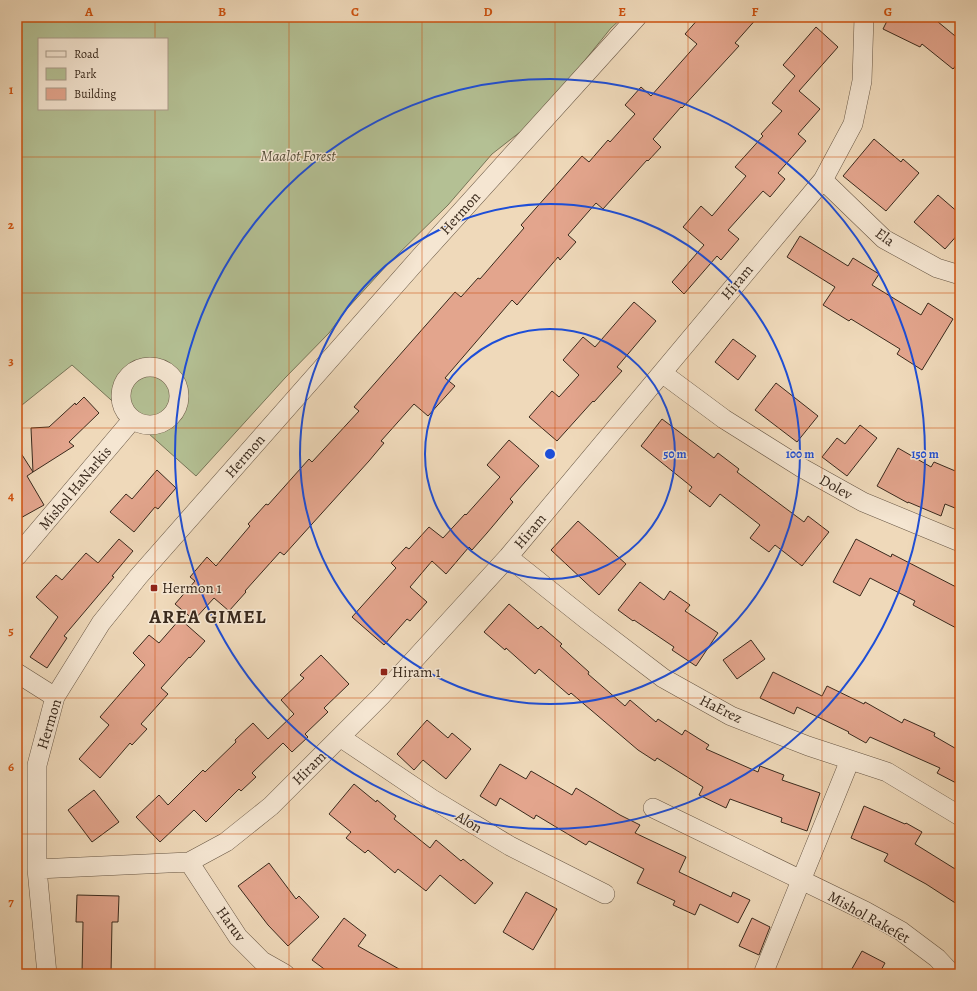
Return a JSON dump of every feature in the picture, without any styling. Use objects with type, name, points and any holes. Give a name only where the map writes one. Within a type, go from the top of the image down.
[{"type":"street","name":"Hermon","points":[[46,974],[37,869],[37,765],[55,698],[101,623],[138,577],[421,256],[637,17]]},
{"type":"street","name":"Hiram","points":[[37,869],[189,862],[226,842],[271,806],[381,696],[508,557],[823,180],[853,124],[862,81],[864,17]]},
{"type":"street","name":"Ela","points":[[823,180],[884,238],[937,268],[960,275]]},
{"type":"street","name":"Dolev","points":[[662,373],[724,419],[802,468],[863,502],[960,542]]},
{"type":"street","name":"Mishol HaNarkis","points":[[17,556],[132,420]]},
{"type":"street","name":"HaErez","points":[[508,557],[663,678],[731,716],[808,746],[887,772],[960,816]]},
{"type":"street","points":[[17,673],[55,698]]},
{"type":"street","name":"Alon","points":[[340,737],[432,799],[510,846],[605,894]]},
{"type":"street","points":[[762,974],[850,760]]},
{"type":"street","name":"Mishol Rakefet","points":[[653,808],[901,931],[937,958],[952,974]]},
{"type":"street","name":"Haruv","points":[[189,862],[238,937],[262,961],[285,974]]},
{"type":"green space","name":"Maalot Forest","points":[[17,17],[623,17],[611,28],[538,118],[492,154],[448,205],[387,265],[346,310],[329,333],[285,378],[196,476],[72,365],[17,409]]},
{"type":"building","points":[[700,17],[758,17],[735,43],[739,46],[653,139],[661,147],[648,161],[647,160],[603,209],[596,203],[568,235],[576,242],[560,260],[558,257],[517,305],[512,300],[445,378],[455,386],[428,416],[414,404],[381,441],[384,443],[369,461],[284,555],[280,552],[229,611],[214,598],[194,620],[175,604],[195,581],[190,577],[207,557],[216,566],[250,526],[248,524],[266,504],[268,505],[309,459],[312,462],[359,411],[354,407],[455,292],[461,297],[478,278],[480,279],[524,228],[521,225],[582,156],[589,162],[608,140],[610,142],[635,114],[625,105],[641,87],[651,96],[697,44],[685,34]]},
{"type":"building","points":[[889,17],[932,17],[960,40],[960,61],[953,69],[922,44],[920,47],[883,29]]},
{"type":"building","points":[[816,27],[838,47],[799,91],[820,109],[798,134],[806,141],[778,173],[785,179],[770,197],[763,191],[728,230],[739,239],[721,260],[717,256],[684,294],[672,282],[704,245],[683,227],[701,206],[712,216],[746,176],[735,167],[763,136],[761,134],[782,111],[772,103],[795,76],[783,65]]},
{"type":"building","points":[[874,139],[901,162],[903,159],[919,173],[886,211],[843,176]]},
{"type":"building","points":[[938,195],[960,214],[960,232],[945,249],[914,222]]},
{"type":"building","points":[[800,236],[848,266],[853,258],[879,274],[872,285],[921,315],[928,303],[953,319],[922,370],[897,354],[900,349],[851,319],[849,321],[823,305],[835,287],[787,257]]},
{"type":"building","points":[[634,302],[656,321],[617,367],[622,371],[557,441],[529,417],[552,391],[559,397],[579,375],[563,360],[583,337],[595,347]]},
{"type":"building","points":[[733,339],[756,356],[738,380],[715,362]]},
{"type":"building","points":[[776,383],[818,416],[797,442],[755,410]]},
{"type":"building","points":[[84,397],[99,413],[69,442],[74,446],[33,472],[31,428],[49,427],[75,403],[76,405]]},
{"type":"building","points":[[662,419],[714,458],[718,453],[739,469],[737,472],[804,522],[808,516],[829,532],[802,566],[775,545],[769,552],[750,538],[760,525],[720,494],[710,507],[689,491],[692,487],[641,446]]},
{"type":"building","points":[[860,425],[877,438],[847,476],[822,457],[837,438],[845,444]]},
{"type":"building","points":[[509,440],[539,466],[510,499],[513,502],[487,533],[472,550],[469,547],[446,574],[432,561],[410,587],[427,602],[410,621],[407,619],[384,645],[352,617],[396,568],[391,563],[406,547],[409,549],[429,527],[443,538],[500,477],[487,465]]},
{"type":"building","points":[[17,447],[33,472],[27,476],[44,505],[17,520]]},
{"type":"building","points":[[898,448],[931,467],[934,462],[960,473],[960,510],[945,504],[941,516],[908,503],[877,486]]},
{"type":"building","points":[[157,470],[176,488],[158,509],[155,507],[134,532],[110,512],[126,494],[132,499]]},
{"type":"building","points":[[578,521],[626,564],[599,595],[551,550]]},
{"type":"building","points":[[119,539],[133,551],[112,576],[114,577],[64,636],[67,638],[47,668],[30,657],[58,617],[36,597],[56,575],[62,580],[86,553],[98,563]]},
{"type":"building","points":[[856,539],[891,557],[892,554],[960,589],[960,630],[913,605],[915,601],[870,578],[860,596],[833,582]]},
{"type":"building","points":[[640,582],[664,600],[670,591],[690,605],[685,611],[718,633],[696,666],[672,650],[674,647],[618,610]]},
{"type":"building","points":[[509,604],[538,629],[541,626],[562,644],[560,646],[589,672],[588,674],[625,706],[630,700],[656,722],[658,719],[682,735],[685,730],[709,745],[706,749],[758,772],[760,766],[784,775],[782,780],[820,793],[807,831],[781,822],[782,818],[730,799],[726,808],[699,795],[703,787],[657,758],[655,761],[638,750],[571,693],[569,695],[539,669],[535,674],[506,648],[505,650],[484,632]]},
{"type":"building","points":[[180,619],[205,641],[161,688],[168,694],[141,724],[147,729],[132,745],[130,743],[100,778],[79,759],[109,725],[100,717],[145,665],[133,653],[149,635],[159,643]]},
{"type":"building","points":[[751,640],[765,659],[737,679],[723,660]]},
{"type":"building","points":[[321,655],[349,684],[324,708],[328,712],[305,734],[308,737],[292,752],[283,743],[252,773],[256,777],[241,791],[239,789],[206,822],[194,810],[160,842],[136,817],[159,795],[168,805],[203,770],[205,772],[253,723],[268,739],[294,714],[281,700],[304,678],[300,675]]},
{"type":"building","points":[[773,672],[822,696],[827,686],[864,704],[865,702],[902,723],[904,719],[935,733],[934,736],[960,751],[960,785],[937,773],[940,768],[870,737],[866,743],[848,733],[849,732],[797,707],[794,714],[760,698]]},
{"type":"building","points":[[427,720],[448,738],[452,733],[471,749],[446,779],[423,760],[414,770],[397,754]]},
{"type":"building","points":[[500,764],[526,779],[531,771],[572,795],[576,788],[620,815],[640,825],[635,833],[686,857],[679,872],[731,897],[733,892],[750,900],[738,923],[700,904],[695,915],[673,905],[675,901],[637,883],[644,869],[589,841],[586,845],[536,815],[534,819],[500,798],[496,806],[480,796]]},
{"type":"building","points":[[354,784],[376,802],[377,800],[396,816],[394,819],[430,848],[436,840],[461,861],[463,859],[493,883],[475,904],[440,875],[426,891],[398,869],[395,873],[368,850],[365,853],[346,838],[351,832],[329,814]]},
{"type":"building","points":[[94,790],[119,822],[92,842],[68,810]]},
{"type":"building","points":[[864,806],[905,824],[906,823],[922,832],[915,844],[960,872],[960,906],[926,884],[884,861],[888,854],[851,838]]},
{"type":"building","points":[[269,863],[296,899],[299,896],[319,917],[288,946],[268,925],[238,886]]},
{"type":"building","points":[[526,892],[557,909],[533,950],[503,932]]},
{"type":"building","points":[[77,895],[119,896],[118,922],[112,922],[111,974],[82,974],[83,922],[76,922]]},
{"type":"building","points":[[344,918],[366,935],[358,946],[408,974],[331,974],[312,960]]},
{"type":"building","points":[[752,918],[770,927],[759,955],[739,946]]},
{"type":"building","points":[[862,951],[885,963],[879,974],[849,974]]},
{"type":"place","name":"Hermon 1","points":[[154,588]]},
{"type":"place","name":"Hiram 1","points":[[384,672]]},
{"type":"district","name":"AREA GIMEL","points":[[208,617]]}]
